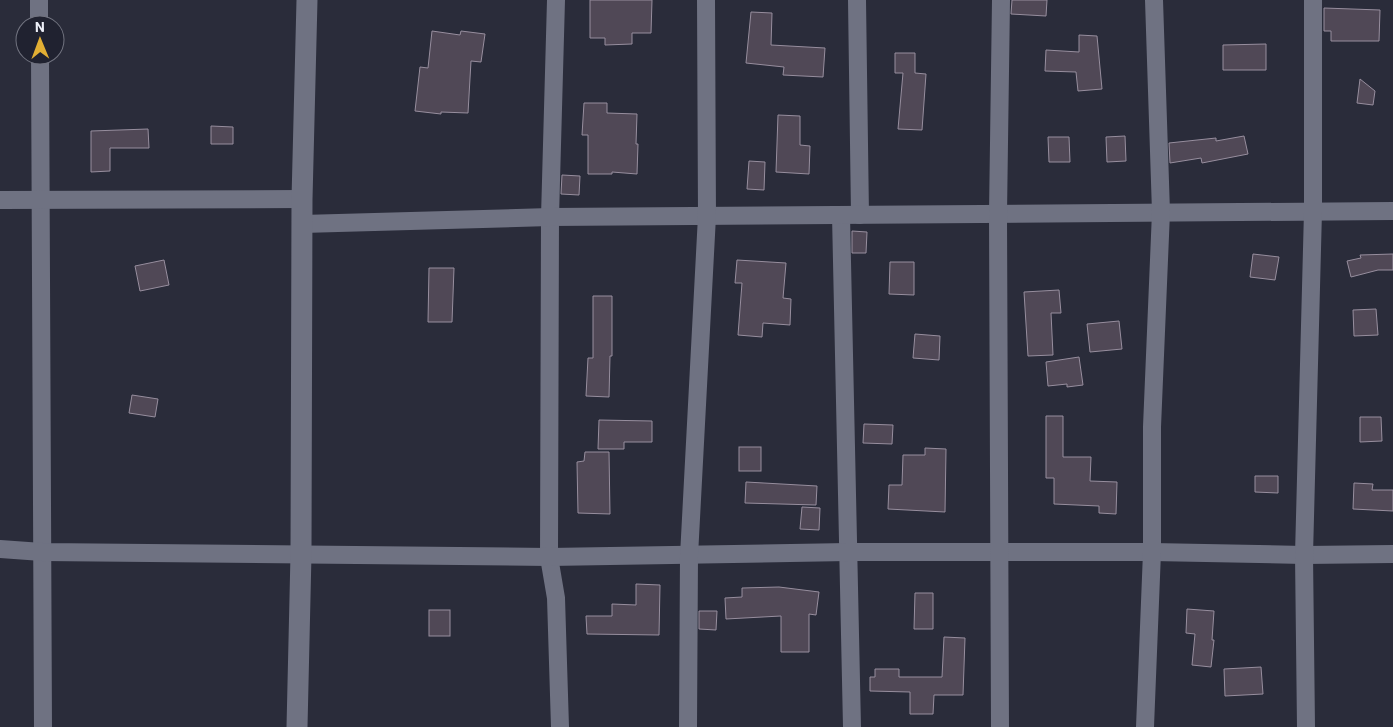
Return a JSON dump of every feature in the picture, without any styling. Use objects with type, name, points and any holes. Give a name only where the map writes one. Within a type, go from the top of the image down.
[{"type":"street","points":[[39,0],[39,15]]},
{"type":"street","points":[[297,727],[301,554],[302,199],[307,0]]},
{"type":"street","points":[[556,0],[550,217],[549,557],[556,598],[560,727]]},
{"type":"street","points":[[688,727],[689,556],[707,216],[706,0]]},
{"type":"street","points":[[857,0],[860,215]]},
{"type":"street","points":[[1000,727],[998,214],[1001,0]]},
{"type":"street","points":[[1145,727],[1152,552],[1152,427],[1161,212],[1154,0]]},
{"type":"street","points":[[1306,727],[1304,555],[1313,211],[1313,0]]},
{"type":"street","points":[[40,65],[43,727]]},
{"type":"street","points":[[0,200],[302,199]]},
{"type":"street","points":[[302,224],[550,217],[1393,211]]},
{"type":"street","points":[[841,215],[852,727]]},
{"type":"street","points":[[0,548],[42,552],[549,557],[848,552],[1393,554]]},
{"type":"building","points":[[590,0],[652,0],[651,33],[632,33],[632,44],[605,45],[605,38],[590,38]]},
{"type":"building","points":[[1012,0],[1047,0],[1046,16],[1011,14]]},
{"type":"building","points":[[1324,8],[1380,10],[1379,41],[1331,41],[1331,31],[1324,31]]},
{"type":"building","points":[[751,12],[772,13],[771,45],[825,48],[823,77],[783,75],[784,67],[746,63]]},
{"type":"building","points":[[432,31],[460,35],[461,31],[485,34],[481,62],[471,61],[468,113],[441,112],[441,114],[415,111],[420,67],[428,68]]},
{"type":"building","points":[[1079,35],[1097,36],[1102,89],[1078,91],[1076,72],[1045,71],[1046,50],[1079,52]]},
{"type":"building","points":[[1266,44],[1266,70],[1223,70],[1223,45]]},
{"type":"building","points":[[895,53],[915,53],[915,73],[926,74],[922,130],[898,129],[903,73],[895,73]]},
{"type":"building","points":[[1360,79],[1375,91],[1373,105],[1357,103]]},
{"type":"building","points":[[584,103],[607,103],[607,113],[637,114],[637,174],[612,172],[612,174],[588,174],[588,135],[582,135]]},
{"type":"building","points":[[778,115],[800,116],[800,145],[810,146],[809,174],[776,172]]},
{"type":"building","points":[[211,126],[233,127],[233,144],[211,144]]},
{"type":"building","points":[[148,129],[149,148],[110,148],[110,171],[91,172],[91,131]]},
{"type":"building","points":[[1125,136],[1126,161],[1107,162],[1106,137]]},
{"type":"building","points":[[1244,136],[1248,154],[1202,163],[1201,158],[1170,163],[1169,143],[1216,138],[1216,141]]},
{"type":"building","points":[[1048,137],[1069,137],[1070,162],[1049,162]]},
{"type":"building","points":[[749,161],[765,162],[764,190],[747,189]]},
{"type":"building","points":[[562,175],[580,176],[579,195],[561,194]]},
{"type":"building","points":[[852,231],[867,232],[866,253],[852,253]]},
{"type":"building","points":[[1253,254],[1279,257],[1275,280],[1250,277]]},
{"type":"building","points":[[1393,254],[1393,270],[1378,270],[1351,277],[1347,261],[1361,258],[1360,255]]},
{"type":"building","points":[[164,260],[169,285],[140,291],[135,266]]},
{"type":"building","points":[[737,260],[786,263],[783,298],[791,299],[790,325],[763,323],[762,337],[738,335],[742,283],[735,283]]},
{"type":"building","points":[[890,262],[914,262],[914,295],[889,294]]},
{"type":"building","points":[[429,268],[454,268],[452,322],[428,322]]},
{"type":"building","points":[[1059,290],[1061,313],[1051,313],[1053,355],[1028,356],[1024,292]]},
{"type":"building","points":[[593,296],[612,296],[612,356],[610,356],[609,397],[586,396],[588,358],[593,358]]},
{"type":"building","points":[[1376,309],[1378,335],[1354,336],[1353,310]]},
{"type":"building","points":[[1119,321],[1122,349],[1090,352],[1087,324]]},
{"type":"building","points":[[915,334],[940,336],[939,360],[913,358]]},
{"type":"building","points":[[1079,357],[1083,385],[1067,387],[1067,384],[1048,386],[1046,362]]},
{"type":"building","points":[[132,395],[158,399],[155,417],[129,413]]},
{"type":"building","points":[[1046,416],[1063,416],[1063,457],[1091,457],[1090,481],[1117,482],[1116,514],[1099,513],[1099,506],[1054,504],[1054,478],[1046,478]]},
{"type":"building","points":[[1360,417],[1381,417],[1382,441],[1360,442]]},
{"type":"building","points":[[599,420],[652,421],[652,442],[624,442],[624,449],[598,449]]},
{"type":"building","points":[[864,424],[893,425],[892,444],[863,443]]},
{"type":"building","points":[[739,447],[761,447],[761,471],[739,471]]},
{"type":"building","points":[[925,448],[946,449],[945,512],[888,509],[889,485],[902,485],[903,455],[925,455]]},
{"type":"building","points":[[585,452],[609,452],[610,514],[578,513],[577,462],[584,461]]},
{"type":"building","points":[[1255,476],[1278,476],[1278,493],[1255,492]]},
{"type":"building","points":[[746,482],[817,486],[816,505],[745,503]]},
{"type":"building","points":[[1354,483],[1373,484],[1372,490],[1393,490],[1393,511],[1353,509]]},
{"type":"building","points":[[802,507],[820,508],[819,530],[800,529]]},
{"type":"building","points":[[636,584],[660,585],[659,635],[587,634],[586,616],[612,616],[612,604],[636,605]]},
{"type":"building","points":[[779,587],[819,592],[816,615],[809,614],[809,652],[781,652],[781,616],[726,619],[725,598],[742,597],[742,588]]},
{"type":"building","points":[[915,593],[933,593],[933,629],[914,629]]},
{"type":"building","points":[[1187,609],[1214,611],[1212,640],[1214,640],[1211,667],[1192,665],[1195,634],[1186,633]]},
{"type":"building","points":[[429,610],[450,610],[450,636],[429,636]]},
{"type":"building","points":[[699,611],[717,611],[716,630],[699,629]]},
{"type":"building","points":[[944,637],[965,638],[963,695],[934,695],[933,714],[910,714],[910,692],[870,691],[870,677],[875,677],[875,669],[899,669],[899,677],[942,677]]},
{"type":"building","points":[[1261,667],[1263,694],[1225,696],[1224,669]]}]
